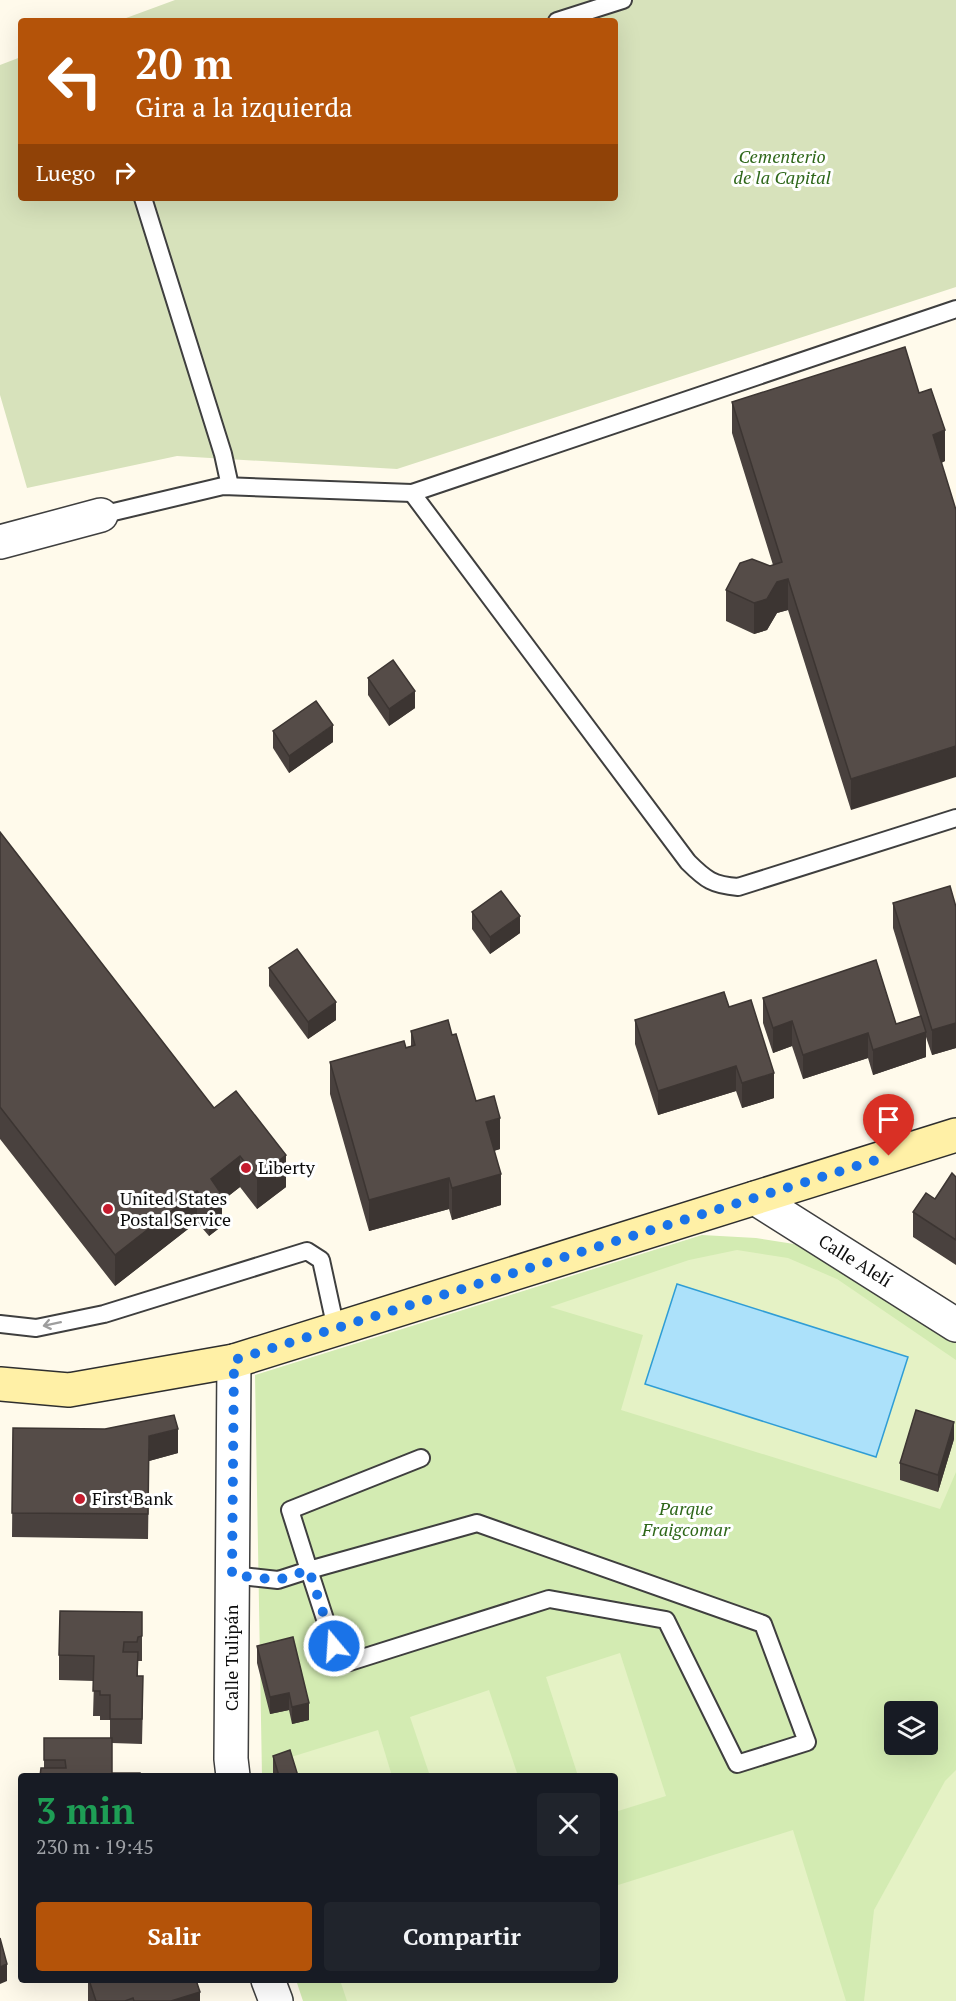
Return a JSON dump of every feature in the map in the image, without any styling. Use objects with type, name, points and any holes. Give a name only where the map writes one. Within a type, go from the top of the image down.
[{"type":"street","points":[[0,542],[101,515]]},
{"type":"street","points":[[0,1384],[69,1390],[234,1360],[956,1135]]},
{"type":"street","name":"Calle Alelí","points":[[755,1198],[956,1324]]},
{"type":"street","name":"Calle Tulipán","points":[[233,1773],[234,1360]]},
{"type":"street","points":[[269,1983],[276,2001]]},
{"type":"lane","points":[[566,18],[623,0]]},
{"type":"lane","points":[[144,201],[223,454],[230,486]]},
{"type":"lane","points":[[101,515],[223,486],[412,493],[956,309]]},
{"type":"lane","points":[[412,493],[688,862],[704,879],[719,885],[738,887],[956,818]]},
{"type":"lane","points":[[0,1324],[36,1328],[104,1314],[307,1251],[321,1260],[336,1329]]},
{"type":"lane","points":[[232,1575],[278,1580],[309,1570],[477,1523],[763,1624],[807,1742],[737,1764],[666,1620],[549,1599],[340,1665],[309,1570],[290,1510],[421,1458]]},
{"type":"green space","name":"Cementerio de la Capital","points":[[175,0],[956,0],[956,287],[397,469],[177,456],[27,488],[0,395],[0,65],[18,58],[18,201],[618,201],[618,18],[126,18]]},
{"type":"green space","name":"Parque Fraigcomar","points":[[702,1235],[756,1238],[794,1244],[836,1264],[956,1341],[956,2001],[303,2001],[297,1983],[618,1983],[618,1773],[262,1773],[255,1375]]},
{"type":"green space","points":[[737,1250],[788,1258],[837,1279],[956,1360],[956,1472],[940,1509],[621,1410],[643,1335],[550,1307],[689,1260]]},
{"type":"green space","points":[[620,1653],[666,1796],[618,1811],[618,1773],[577,1773],[546,1677]]},
{"type":"green space","points":[[489,1690],[517,1773],[429,1773],[410,1717]]},
{"type":"green space","points":[[378,1730],[391,1773],[293,1773],[288,1758]]},
{"type":"green space","points":[[956,1770],[956,2001],[864,2001],[874,1910],[945,1781]]},
{"type":"green space","points":[[793,1830],[846,2001],[347,2001],[341,1983],[618,1983],[618,1885]]},
{"type":"water","points":[[677,1284],[908,1357],[876,1457],[645,1384]]},
{"type":"building","points":[[905,347],[919,393],[931,389],[945,430],[933,435],[956,510],[956,746],[851,779],[788,579],[777,582],[767,599],[754,603],[726,590],[740,563],[752,559],[770,566],[782,562],[732,402]]},
{"type":"building","points":[[393,660],[415,691],[389,709],[368,678]]},
{"type":"building","points":[[316,701],[333,725],[289,756],[273,731]]},
{"type":"building","points":[[0,832],[214,1108],[236,1091],[286,1155],[257,1178],[240,1156],[211,1179],[222,1195],[209,1205],[197,1191],[115,1255],[0,1107]]},
{"type":"building","points":[[950,886],[956,907],[956,1023],[932,1030],[893,903]]},
{"type":"building","points":[[501,891],[520,916],[490,937],[472,912]]},
{"type":"building","points":[[297,949],[336,1002],[308,1022],[269,968]]},
{"type":"building","points":[[876,960],[896,1024],[921,1016],[926,1032],[873,1050],[868,1033],[803,1055],[792,1021],[773,1028],[763,998]]},
{"type":"building","points":[[724,992],[729,1007],[751,1000],[774,1073],[742,1083],[736,1066],[658,1091],[635,1020]]},
{"type":"building","points":[[448,1020],[452,1035],[456,1034],[476,1101],[494,1096],[500,1118],[486,1122],[501,1174],[452,1188],[449,1178],[369,1200],[330,1062],[404,1041],[406,1048],[415,1045],[411,1031]]},
{"type":"building","points":[[952,1173],[956,1177],[956,1240],[913,1212],[926,1193],[935,1199]]},
{"type":"building","points":[[916,1410],[954,1422],[938,1475],[900,1463]]},
{"type":"building","name":"First Bank","points":[[174,1415],[178,1429],[149,1436],[148,1514],[12,1513],[13,1428],[105,1429]]},
{"type":"building","points":[[60,1611],[142,1612],[142,1636],[138,1637],[137,1642],[124,1642],[123,1652],[138,1652],[137,1676],[143,1676],[142,1719],[110,1719],[110,1695],[100,1695],[100,1691],[93,1691],[94,1656],[59,1655]]},
{"type":"building","points":[[293,1637],[309,1703],[292,1707],[289,1693],[270,1697],[257,1646]]},
{"type":"building","points":[[44,1738],[112,1738],[112,1773],[40,1773],[41,1768],[66,1768],[65,1760],[44,1760]]},
{"type":"building","points":[[290,1750],[297,1773],[278,1773],[273,1756]]},
{"type":"building","points":[[0,1938],[7,1964],[0,1967]]},
{"type":"building","points":[[90,1983],[197,1983],[200,1992],[171,2001],[134,2001],[133,1998],[125,2001],[96,2001]]},
{"type":"place","name":"Liberty","points":[[246,1168]]},
{"type":"place","name":"United States Postal Service","points":[[108,1209]]},
{"type":"place","name":"First Bank","points":[[80,1499]]},
{"type":"route","points":[[334,1646],[309,1570],[278,1580],[232,1575],[234,1360],[889,1156]]}]
